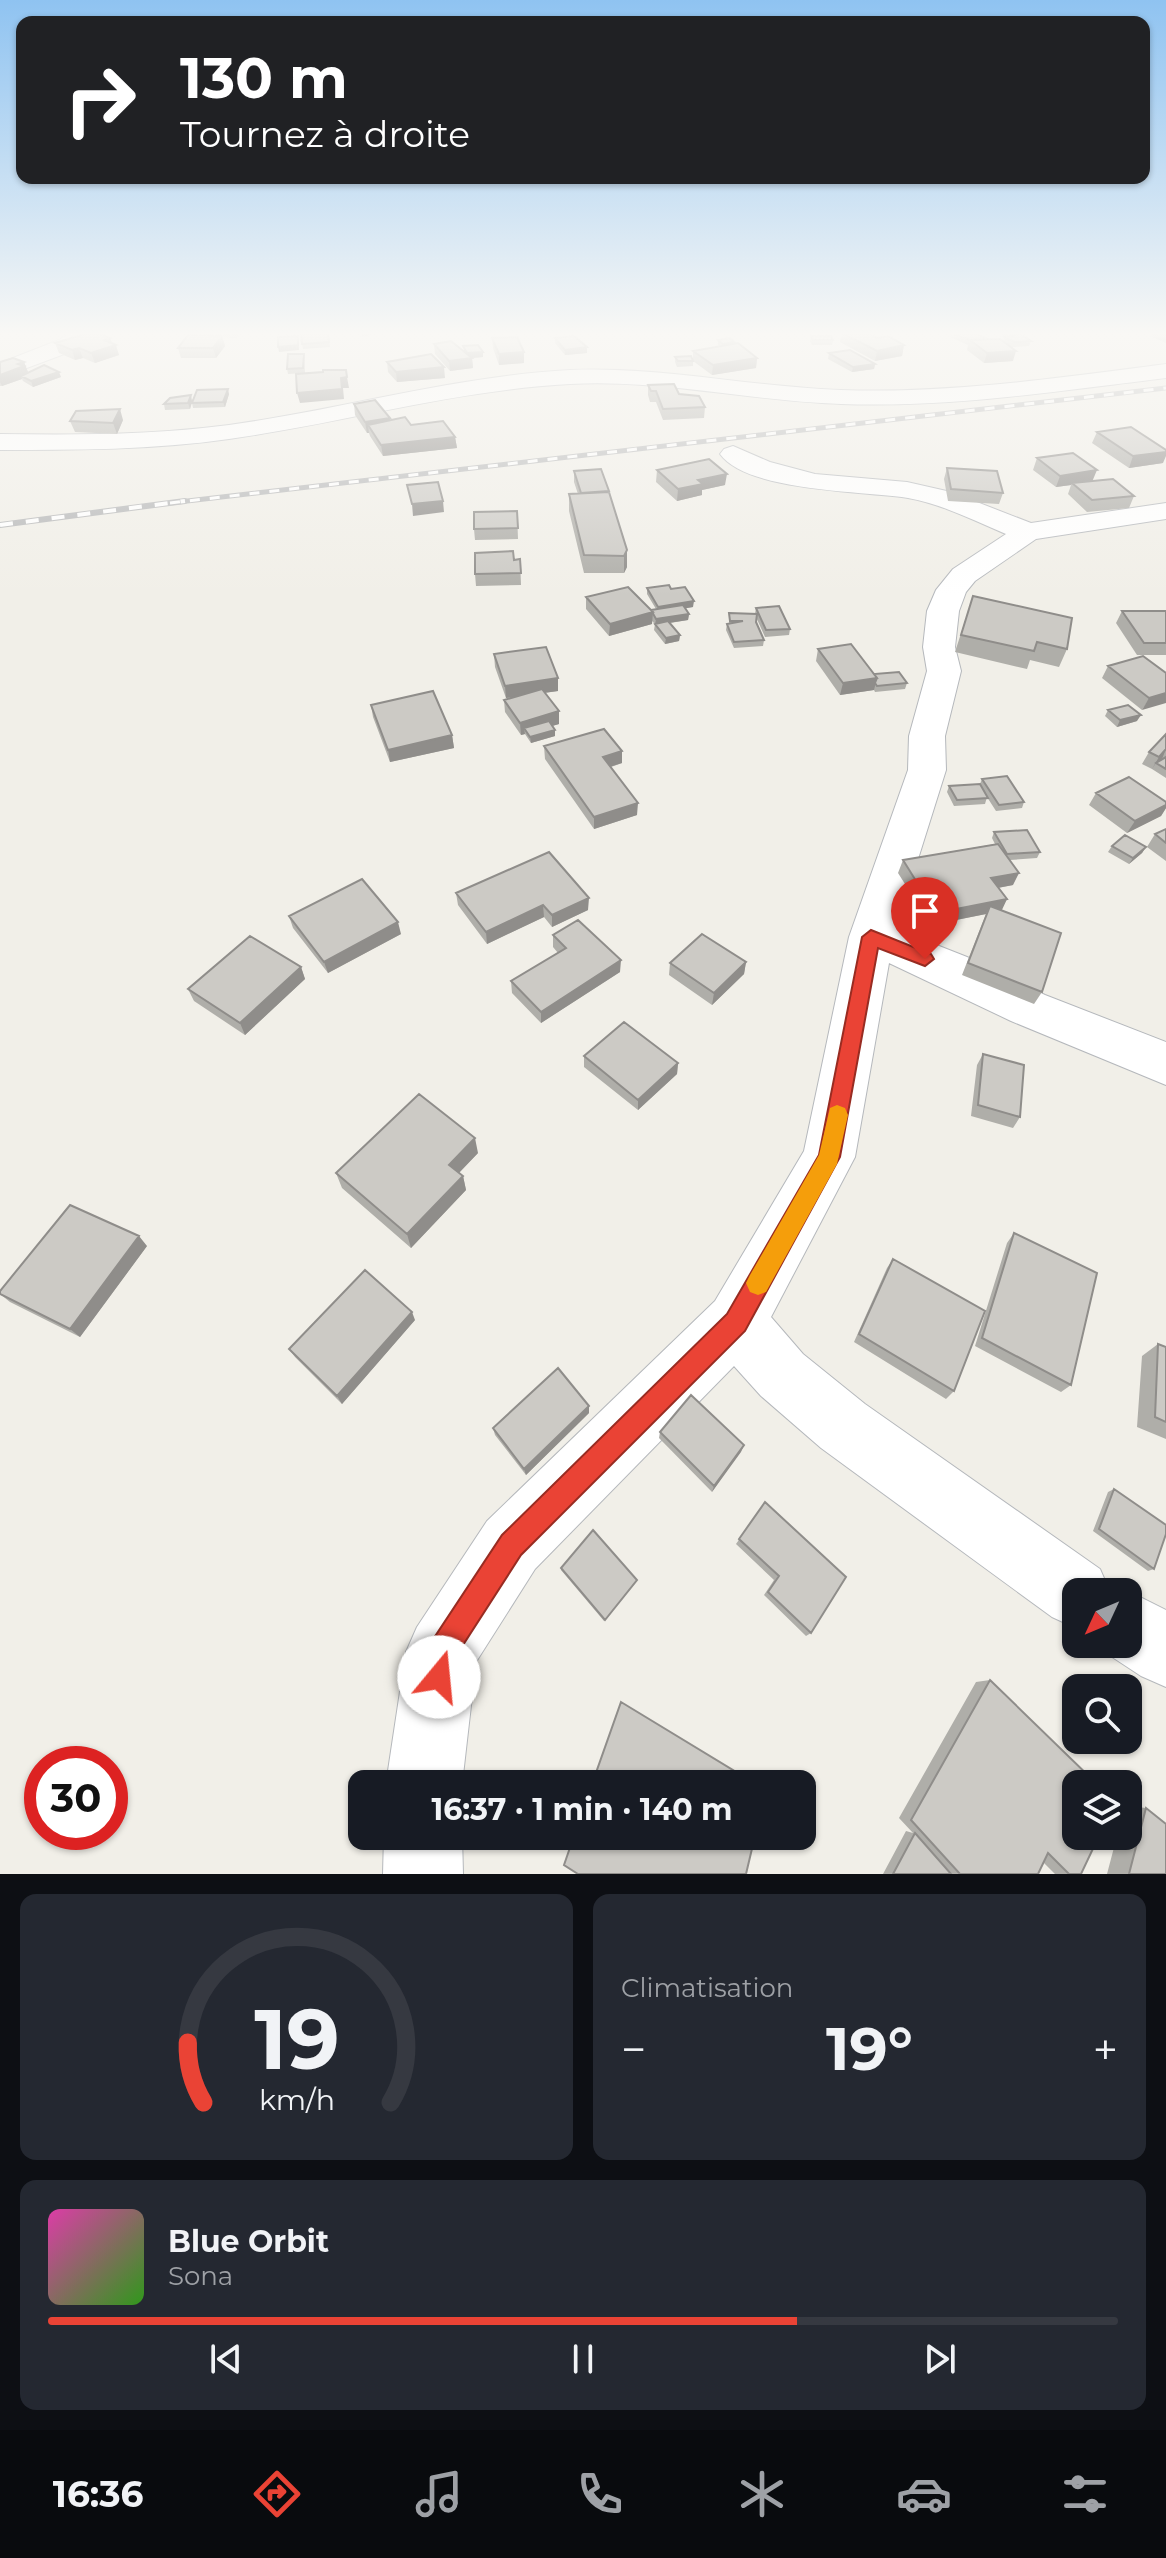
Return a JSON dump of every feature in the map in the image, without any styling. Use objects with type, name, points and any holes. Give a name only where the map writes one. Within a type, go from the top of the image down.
[{"type":"street","points":[[0,442],[108,444],[174,439],[296,421]]},
{"type":"street","points":[[733,454],[761,468],[814,482],[907,490],[941,498],[1028,532]]},
{"type":"street","points":[[426,1770],[442,1652],[511,1545],[736,1322],[829,1157],[871,937],[927,770],[927,736],[944,671],[939,647],[951,590],[964,575],[1028,532],[1166,511]]},
{"type":"street","points":[[871,937],[951,970],[1028,1008],[1166,1064]]},
{"type":"street","points":[[736,1322],[782,1375],[843,1426],[1062,1583]]},
{"type":"street","points":[[1142,1635],[1166,1651]]},
{"type":"street","points":[[423,1850],[423,1874]]},
{"type":"building","points":[[384,421],[408,421],[411,425],[443,421],[455,437],[381,445],[368,425]]},
{"type":"building","points":[[1131,427],[1166,452],[1133,456],[1097,432]]},
{"type":"building","points":[[1073,453],[1097,470],[1060,476],[1037,458]]},
{"type":"building","points":[[709,459],[727,474],[698,480],[703,484],[678,489],[657,470]]},
{"type":"building","points":[[947,468],[997,471],[1003,493],[951,489]]},
{"type":"building","points":[[601,469],[609,491],[581,493],[574,471]]},
{"type":"building","points":[[1113,479],[1134,496],[1092,500],[1072,483]]},
{"type":"building","points":[[438,482],[443,501],[412,504],[407,485]]},
{"type":"building","points":[[609,492],[627,550],[624,556],[584,555],[569,494]]},
{"type":"building","points":[[517,511],[518,528],[474,529],[474,512]]},
{"type":"building","points":[[513,551],[514,560],[520,559],[521,573],[475,574],[475,553]]},
{"type":"building","points":[[669,585],[671,589],[685,587],[694,601],[658,607],[647,588]]},
{"type":"building","points":[[628,587],[653,612],[610,624],[586,597]]},
{"type":"building","points":[[973,596],[1072,618],[1067,649],[1037,642],[1034,651],[961,635]]},
{"type":"building","points":[[683,605],[689,614],[656,619],[651,610]]},
{"type":"building","points":[[779,606],[790,629],[766,630],[756,608]]},
{"type":"building","points":[[1122,611],[1166,611],[1166,643],[1144,643]]},
{"type":"building","points":[[729,613],[757,614],[756,622],[764,640],[734,642],[727,624],[743,621],[730,621]]},
{"type":"building","points":[[668,621],[680,635],[666,638],[655,624]]},
{"type":"building","points":[[851,644],[877,678],[843,683],[818,649]]},
{"type":"building","points":[[546,647],[558,678],[505,686],[494,654]]},
{"type":"building","points":[[1143,656],[1166,673],[1166,693],[1149,698],[1108,666]]},
{"type":"building","points":[[899,672],[907,683],[877,686],[875,683],[877,678],[874,674]]},
{"type":"building","points":[[542,689],[559,711],[520,723],[504,700]]},
{"type":"building","points":[[433,691],[452,735],[388,750],[371,705]]},
{"type":"building","points":[[1128,705],[1141,715],[1120,720],[1108,710]]},
{"type":"building","points":[[549,721],[555,730],[530,737],[524,728]]},
{"type":"building","points":[[604,729],[622,751],[603,757],[638,803],[594,817],[544,746]]},
{"type":"building","points":[[1166,734],[1166,749],[1159,757],[1149,752]]},
{"type":"building","points":[[1166,757],[1166,769],[1156,763]]},
{"type":"building","points":[[1007,776],[1024,802],[999,805],[982,779]]},
{"type":"building","points":[[1129,777],[1166,805],[1135,821],[1096,793]]},
{"type":"building","points":[[980,784],[988,798],[957,800],[949,786]]},
{"type":"building","points":[[1166,829],[1166,843],[1155,834]]},
{"type":"building","points":[[1027,830],[1040,852],[1007,854],[994,832]]},
{"type":"building","points":[[1125,835],[1146,847],[1133,858],[1112,846]]},
{"type":"building","points":[[998,844],[1019,873],[991,878],[1007,899],[936,913],[903,860]]},
{"type":"building","points":[[549,852],[589,898],[552,915],[543,905],[486,932],[456,893]]},
{"type":"building","points":[[362,879],[398,922],[324,962],[289,916]]},
{"type":"building","points":[[990,906],[1061,933],[1042,992],[968,963]]},
{"type":"building","points":[[578,920],[621,960],[541,1012],[511,981],[566,948],[553,935]]},
{"type":"building","points":[[702,934],[746,962],[714,993],[670,963]]},
{"type":"building","points":[[250,936],[301,967],[240,1023],[188,989]]},
{"type":"building","points":[[624,1022],[678,1063],[638,1100],[584,1056]]},
{"type":"building","points":[[983,1054],[1024,1065],[1020,1117],[978,1105]]},
{"type":"building","points":[[419,1094],[475,1138],[449,1165],[463,1176],[407,1234],[336,1173]]},
{"type":"building","points":[[70,1205],[139,1236],[70,1329],[0,1294],[0,1291]]},
{"type":"building","points":[[1014,1233],[1097,1273],[1071,1385],[982,1338]]},
{"type":"building","points":[[893,1259],[985,1311],[954,1391],[859,1334]]},
{"type":"building","points":[[365,1270],[412,1312],[337,1396],[289,1349]]},
{"type":"building","points":[[1158,1344],[1166,1347],[1166,1422],[1155,1417]]},
{"type":"building","points":[[558,1368],[589,1406],[524,1469],[493,1428]]},
{"type":"building","points":[[691,1395],[744,1445],[714,1486],[660,1432]]},
{"type":"building","points":[[1114,1489],[1166,1525],[1154,1569],[1099,1529]]},
{"type":"building","points":[[765,1502],[846,1577],[811,1633],[768,1592],[779,1576],[739,1539]]},
{"type":"building","points":[[593,1530],[637,1580],[605,1620],[561,1568]]},
{"type":"building","points":[[990,1680],[1062,1750],[1062,1754],[1066,1754],[1083,1770],[1062,1770],[1062,1850],[1092,1850],[1081,1874],[1069,1874],[1048,1853],[1038,1874],[960,1874],[911,1820]]},
{"type":"building","points":[[621,1702],[733,1770],[597,1770]]},
{"type":"building","points":[[1146,1808],[1166,1824],[1166,1874],[1129,1874],[1135,1850],[1142,1850],[1142,1824]]},
{"type":"building","points":[[915,1833],[951,1874],[893,1874]]},
{"type":"building","points":[[569,1850],[752,1850],[746,1874],[578,1874],[564,1865]]},
{"type":"railway","points":[[170,503],[876,421]]},
{"type":"railway","points":[[0,525],[185,501]]},
{"type":"slow traffic","points":[[758,1283],[829,1157],[837,1115]]},
{"type":"route","points":[[439,1677],[442,1652],[511,1545],[736,1322],[829,1157],[871,937],[925,959]]}]
